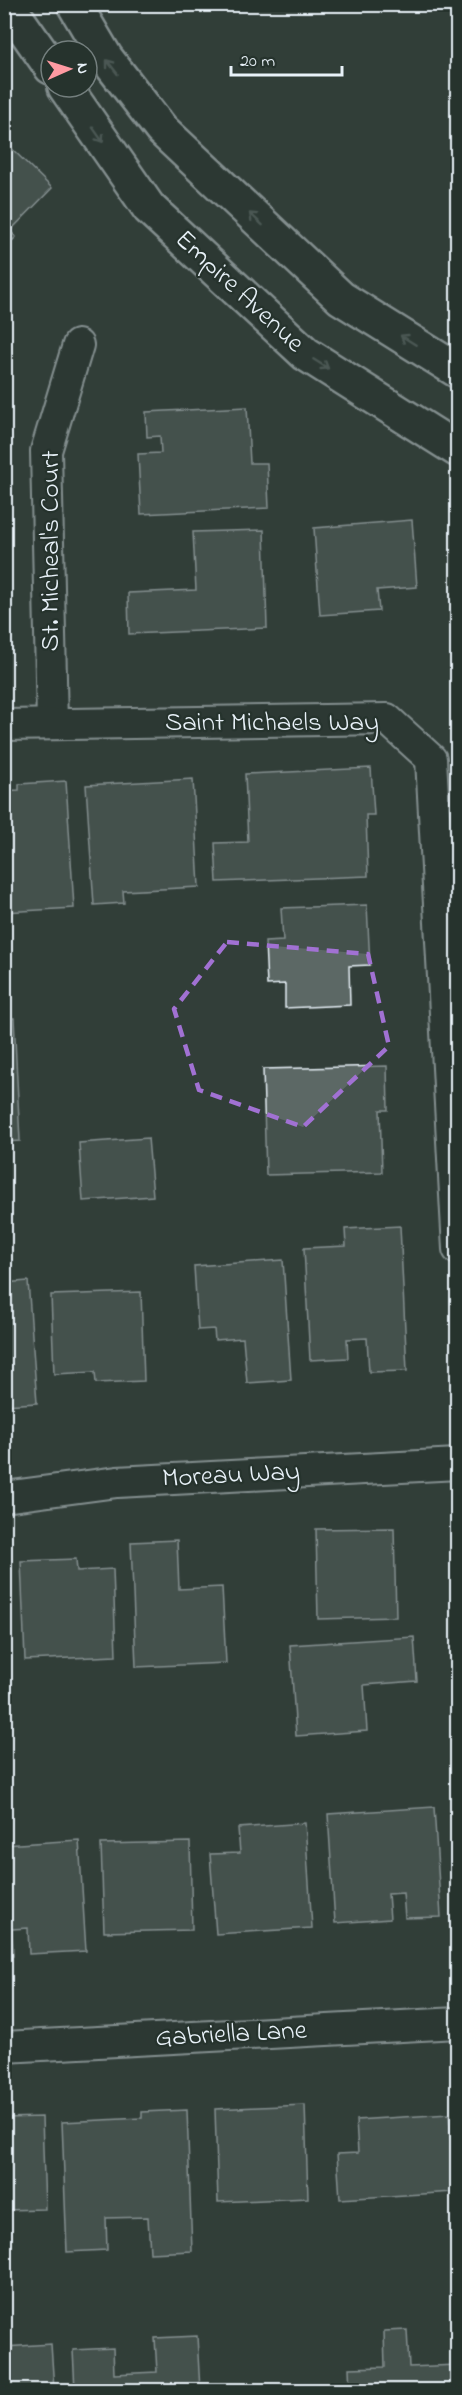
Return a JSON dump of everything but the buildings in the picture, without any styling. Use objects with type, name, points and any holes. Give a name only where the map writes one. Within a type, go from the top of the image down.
[{"type":"street","points":[[8,4],[39,49]]},
{"type":"street","points":[[74,4],[106,58],[161,129],[341,298],[458,371]]},
{"type":"street","name":"Empire Avenue","points":[[73,99],[149,208],[306,354],[458,450]]},
{"type":"street","name":"St. Micheal's Court","points":[[52,724],[46,452],[78,345]]},
{"type":"street","name":"Saint Michaels Way","points":[[4,725],[387,719],[431,759],[450,976],[458,1249]]},
{"type":"street","name":"Moreau Way","points":[[4,1497],[117,1482],[458,1464]]},
{"type":"street","name":"Gabriella Lane","points":[[4,2047],[458,2024]]},
{"type":"highlighted area","points":[[227,942],[368,954],[389,1046],[303,1127],[199,1090],[174,1009]]}]
